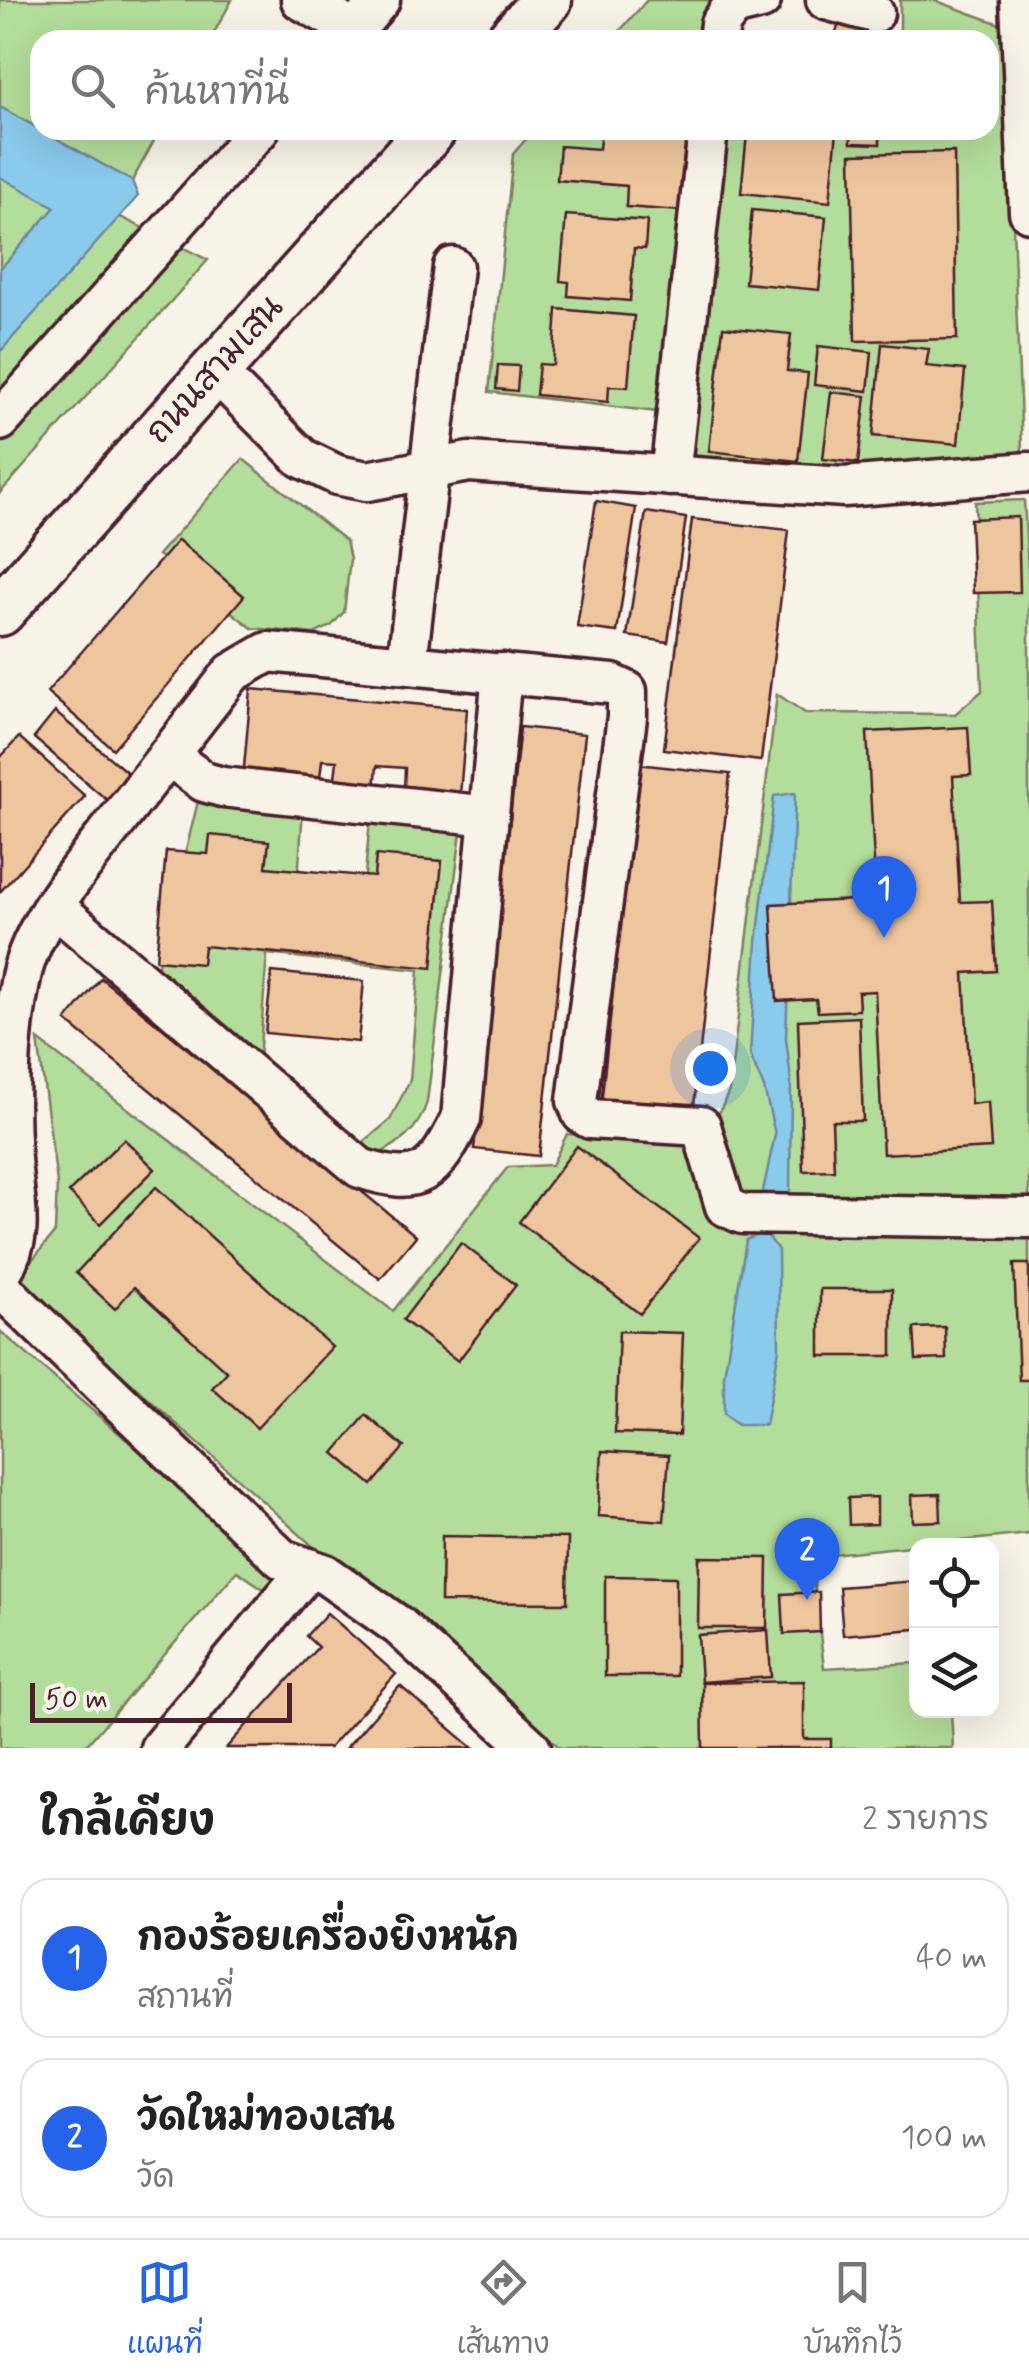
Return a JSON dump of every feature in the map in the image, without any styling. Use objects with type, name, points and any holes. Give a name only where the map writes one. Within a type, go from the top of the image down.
[{"type":"main road","points":[[521,30],[547,0]]},
{"type":"main road","name":"ถนนสามเสน","points":[[0,611],[422,140]]},
{"type":"street","points":[[302,0],[345,30]]},
{"type":"street","points":[[356,30],[380,0]]},
{"type":"street","points":[[719,30],[732,7],[761,0]]},
{"type":"street","points":[[826,0],[874,12]]},
{"type":"street","points":[[1020,0],[1029,212]]},
{"type":"street","points":[[0,421],[250,140]]},
{"type":"street","points":[[670,476],[707,140]]},
{"type":"street","points":[[407,663],[453,267]]},
{"type":"street","points":[[215,371],[302,458],[336,474],[367,481],[468,462],[844,487],[1029,472]]},
{"type":"street","points":[[0,1275],[12,1255],[20,1222],[11,1158],[11,1050],[22,974],[36,938],[74,877],[232,672],[268,652],[502,672],[612,684],[627,691],[628,717],[577,1101],[582,1114],[590,1119],[701,1126],[725,1206],[742,1214],[1029,1218]]},
{"type":"street","points":[[55,907],[360,1168],[390,1178],[412,1178],[429,1168],[449,1143],[461,1119],[502,672]]},
{"type":"street","points":[[168,755],[204,782],[222,787],[489,816]]},
{"type":"street","points":[[0,1287],[282,1558],[324,1574],[398,1626],[525,1746]]},
{"type":"street","points":[[160,1748],[309,1568]]},
{"type":"green space","points":[[0,0],[232,0],[216,30],[30,30],[30,124],[0,107]]},
{"type":"green space","points":[[647,0],[713,0],[708,30],[621,30]]},
{"type":"green space","points":[[900,0],[934,0],[1005,26],[1022,449],[1013,459],[848,476],[707,464],[692,452],[692,431],[727,140],[999,140],[999,30],[900,30]]},
{"type":"green space","points":[[59,140],[155,140],[132,181]]},
{"type":"green space","points":[[525,140],[687,140],[658,412],[489,392],[513,154]]},
{"type":"green space","points":[[0,158],[208,260],[0,493]]},
{"type":"green space","points":[[243,459],[346,541],[350,559],[344,612],[331,626],[314,634],[252,628],[158,555]]},
{"type":"green space","points":[[1024,500],[1029,587],[1029,1534],[909,1538],[909,1546],[811,1556],[824,1668],[909,1663],[909,1718],[951,1718],[953,1748],[560,1748],[443,1640],[317,1550],[16,1280],[55,1232],[57,1183],[38,1040],[393,1311],[508,1167],[552,1165],[567,1134],[634,1139],[712,1129],[729,1091],[777,694],[805,713],[955,714],[982,691],[975,502]]},
{"type":"green space","points":[[199,797],[303,809],[298,879],[364,886],[370,819],[462,824],[427,1102],[407,1136],[374,1157],[359,1146],[390,1120],[410,1080],[419,970],[267,954],[259,1061],[155,977]]},
{"type":"green space","points":[[0,1331],[285,1576],[271,1594],[237,1571],[84,1748],[0,1748]]},
{"type":"water","points":[[0,107],[30,124],[30,140],[59,140],[132,181],[138,196],[0,352],[0,269],[55,207],[0,177]]},
{"type":"water","points":[[795,793],[786,1038],[791,1080],[790,1192],[781,1204],[762,1196],[775,1134],[764,1088],[750,1055],[757,942],[774,796]]},
{"type":"water","points":[[765,1232],[778,1250],[779,1349],[765,1425],[737,1425],[724,1414],[724,1376],[746,1240]]},
{"type":"building","points":[[600,140],[687,140],[680,211],[626,207],[627,186],[557,180],[560,146],[599,149]]},
{"type":"building","points":[[746,140],[836,140],[830,202],[741,193]]},
{"type":"building","points":[[851,140],[880,140],[880,144]]},
{"type":"building","points":[[954,152],[957,339],[855,341],[851,154]]},
{"type":"building","points":[[752,210],[826,217],[819,290],[745,283]]},
{"type":"building","points":[[566,215],[647,221],[645,249],[634,248],[630,301],[568,296],[569,282],[560,281]]},
{"type":"building","points":[[557,309],[634,316],[628,387],[609,386],[608,402],[536,395],[539,364],[553,365]]},
{"type":"building","points":[[723,327],[791,334],[787,371],[808,373],[798,461],[709,451]]},
{"type":"building","points":[[882,344],[929,349],[926,366],[965,370],[958,444],[873,436]]},
{"type":"building","points":[[818,346],[872,352],[868,391],[814,385]]},
{"type":"building","points":[[498,365],[519,366],[517,391],[496,389]]},
{"type":"building","points":[[831,392],[866,396],[858,463],[823,459]]},
{"type":"building","points":[[596,501],[636,508],[617,632],[577,627]]},
{"type":"building","points":[[646,512],[686,518],[668,642],[627,636]]},
{"type":"building","points":[[1018,517],[1020,592],[973,593],[970,519]]},
{"type":"building","points":[[692,519],[789,530],[761,761],[664,749]]},
{"type":"building","points":[[178,540],[244,596],[113,749],[47,692]]},
{"type":"building","points":[[251,689],[467,709],[460,795],[404,790],[405,768],[377,766],[375,790],[334,786],[337,761],[322,760],[319,786],[243,779]]},
{"type":"building","points":[[55,712],[129,774],[107,800],[34,738]]},
{"type":"building","points":[[520,727],[585,734],[539,1156],[474,1149]]},
{"type":"building","points":[[968,727],[971,775],[953,776],[960,902],[992,901],[996,971],[964,973],[971,1104],[988,1102],[991,1148],[883,1154],[875,991],[858,992],[859,1010],[818,1012],[816,999],[777,1001],[771,904],[876,899],[867,732]]},
{"type":"building","points":[[19,737],[85,796],[0,892],[0,758]]},
{"type":"building","points":[[637,764],[730,774],[693,1115],[601,1105]]},
{"type":"building","points":[[210,835],[269,841],[266,867],[374,877],[376,855],[442,861],[432,968],[204,946],[202,964],[156,960],[166,851],[208,854]]},
{"type":"building","points":[[272,972],[364,981],[358,1042],[265,1033]]},
{"type":"building","points":[[101,978],[416,1236],[380,1279],[66,1021]]},
{"type":"building","points":[[859,1017],[863,1121],[832,1121],[834,1170],[803,1171],[798,1020]]},
{"type":"building","points":[[124,1139],[155,1169],[100,1224],[69,1192]]},
{"type":"building","points":[[577,1146],[699,1238],[640,1314],[519,1222]]},
{"type":"building","points":[[156,1187],[332,1347],[257,1428],[212,1388],[227,1372],[134,1287],[115,1309],[76,1273]]},
{"type":"building","points":[[461,1243],[516,1285],[458,1361],[403,1320]]},
{"type":"building","points":[[1014,1264],[1029,1264],[1029,1380],[1019,1380]]},
{"type":"building","points":[[820,1289],[892,1289],[892,1356],[820,1356]]},
{"type":"building","points":[[945,1327],[946,1359],[916,1360],[914,1328]]},
{"type":"building","points":[[619,1331],[683,1333],[679,1435],[615,1433]]},
{"type":"building","points":[[366,1415],[404,1447],[372,1485],[334,1453]]},
{"type":"building","points":[[602,1451],[669,1455],[664,1521],[598,1516]]},
{"type":"building","points":[[940,1494],[941,1521],[913,1522],[912,1495]]},
{"type":"building","points":[[877,1497],[877,1524],[849,1525],[848,1498]]},
{"type":"building","points":[[442,1536],[568,1538],[567,1603],[441,1602]]},
{"type":"building","points":[[699,1557],[768,1558],[767,1628],[698,1628]]},
{"type":"building","points":[[605,1576],[676,1577],[676,1676],[605,1676]]},
{"type":"building","points":[[909,1582],[909,1630],[843,1635],[839,1587]]},
{"type":"building","points":[[819,1592],[820,1632],[784,1634],[782,1594]]},
{"type":"building","points":[[327,1613],[396,1674],[329,1748],[226,1748],[318,1647],[306,1636]]},
{"type":"building","points":[[768,1630],[771,1677],[701,1682],[698,1635]]},
{"type":"building","points":[[804,1681],[804,1739],[831,1739],[831,1748],[703,1748],[702,1683]]},
{"type":"building","points":[[400,1686],[473,1748],[346,1748]]},
{"type":"place","name":"กองร้อยเครื่องยิงหนัก","points":[[884,938]]},
{"type":"place","name":"วัดใหม่ทองเสน","points":[[807,1600]]}]
